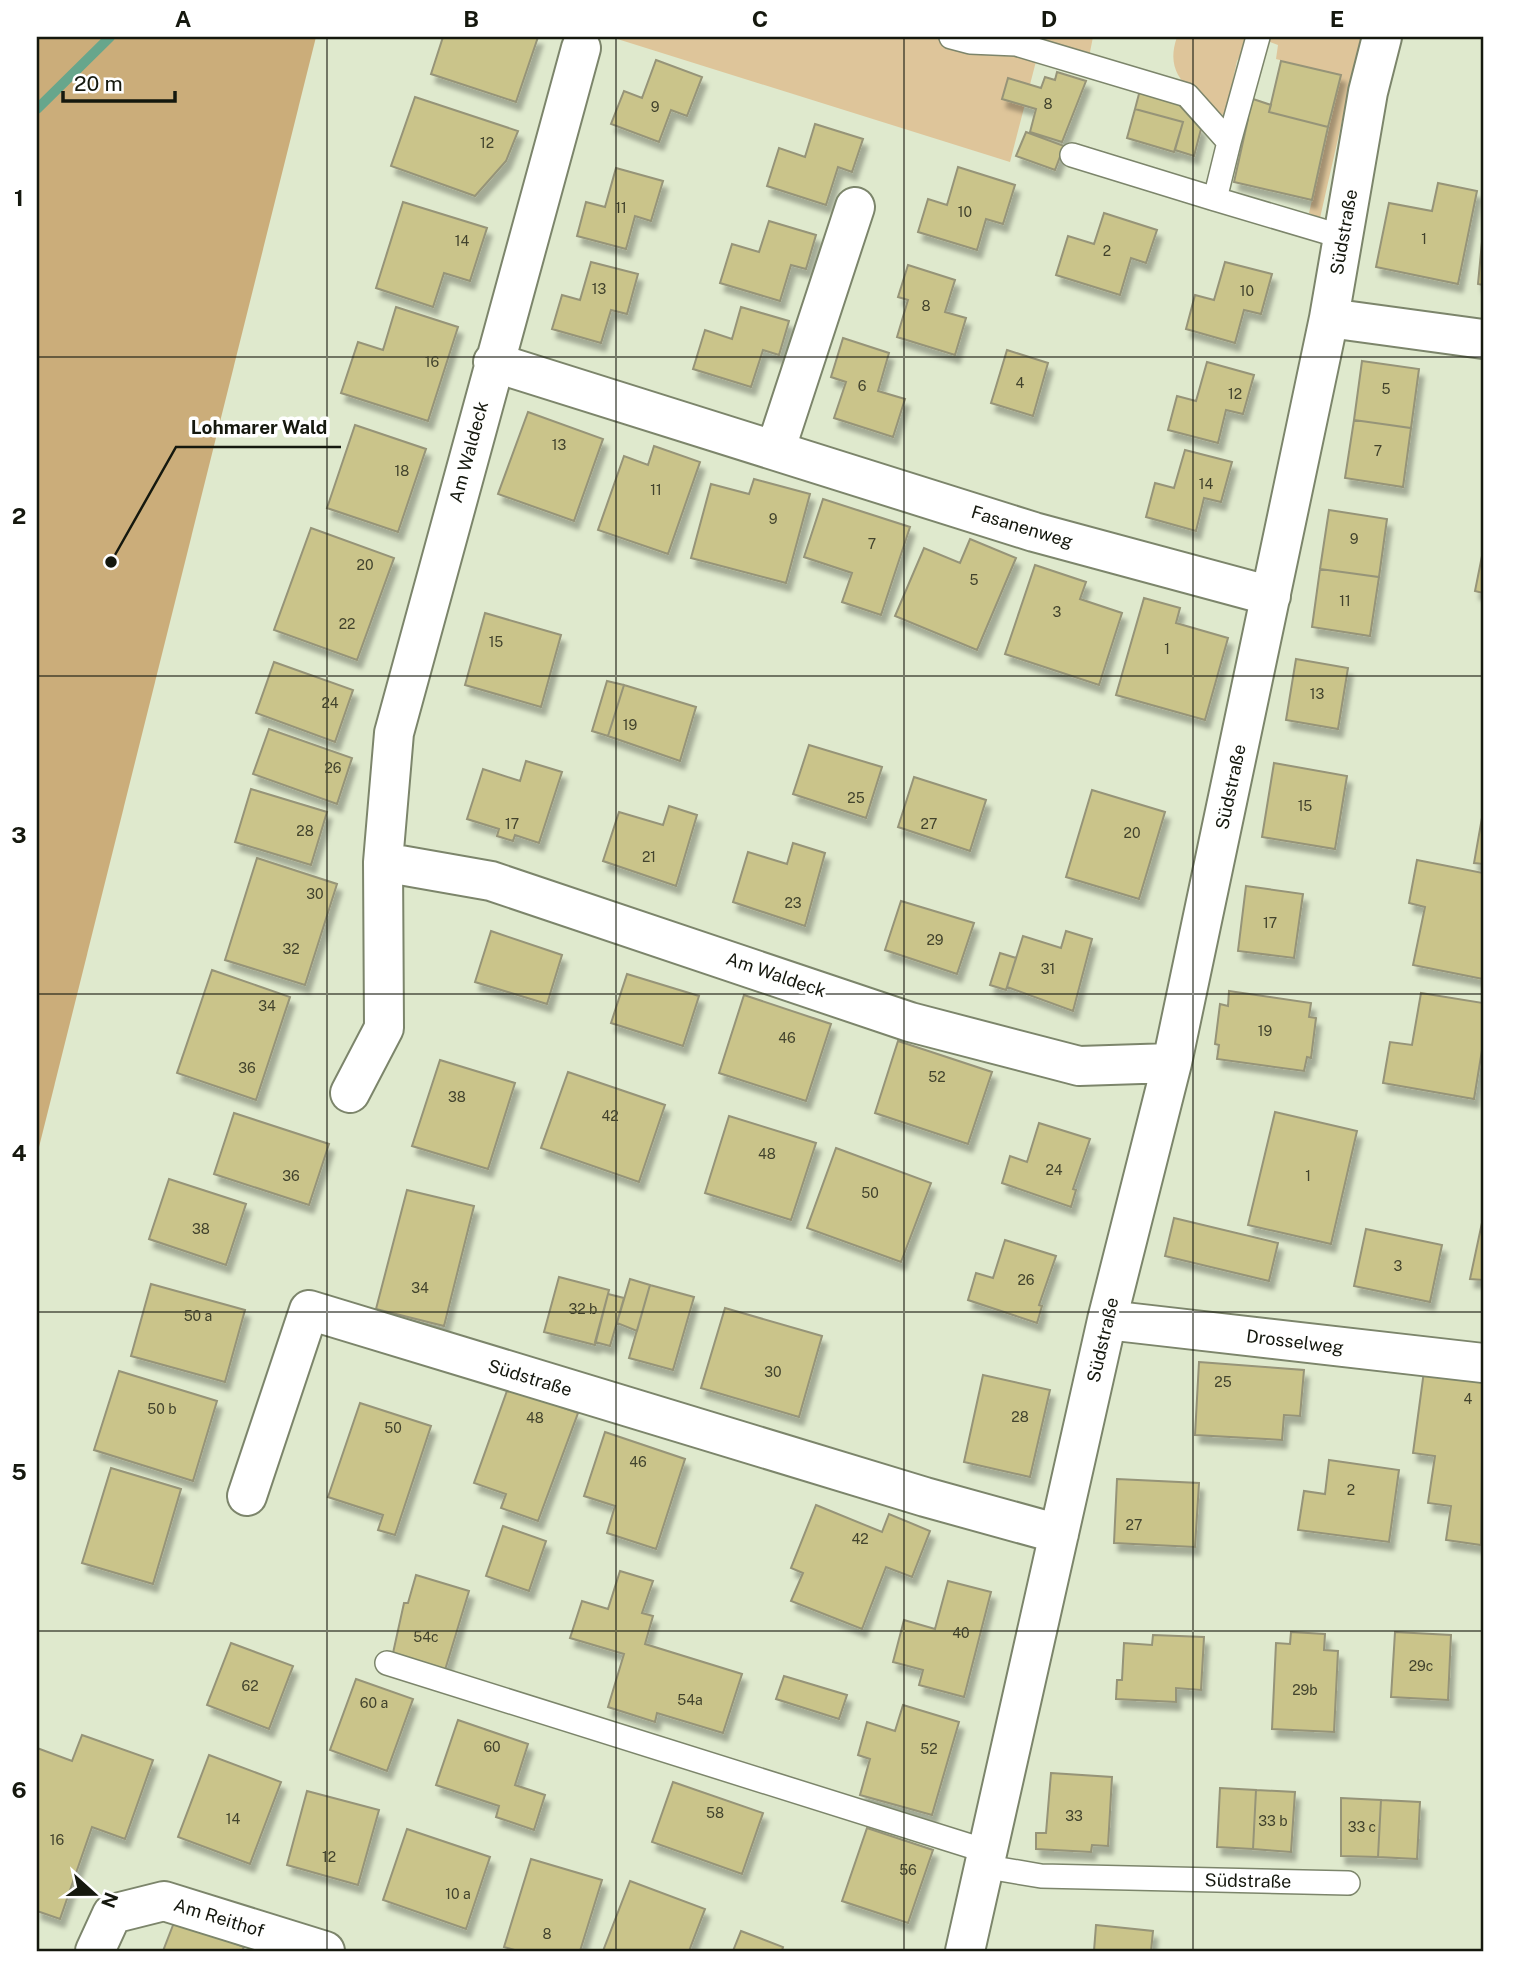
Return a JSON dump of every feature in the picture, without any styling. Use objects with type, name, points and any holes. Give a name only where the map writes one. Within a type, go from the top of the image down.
[{"type":"street","name":"Südstraße","points":[[965,1951],[1107,1320],[1172,1063],[1329,318],[1368,92],[1382,37]]},
{"type":"street","name":"Am Waldeck","points":[[350,1093],[384,1028],[383,862],[394,733],[493,362],[581,48]]},
{"type":"street","points":[[776,448],[855,207]]},
{"type":"street","points":[[1329,318],[1483,339]]},
{"type":"street","name":"Fasanenweg","points":[[493,362],[776,448],[1034,532],[1271,596]]},
{"type":"street","name":"Am Waldeck","points":[[383,862],[491,881],[910,1022],[1079,1066],[1172,1063]]},
{"type":"street","name":"Südstraße","points":[[247,1496],[309,1310],[925,1497],[1059,1534]]},
{"type":"street","name":"Drosselweg","points":[[1107,1320],[1483,1363]]},
{"type":"street","name":"Am Reithof","points":[[95,1951],[112,1914],[164,1901],[325,1951]]},
{"type":"lane","points":[[951,37],[970,42],[1016,44],[1187,95],[1229,142]]},
{"type":"lane","points":[[1215,199],[1258,37]]},
{"type":"lane","points":[[1072,155],[1343,237]]},
{"type":"lane","name":"Südstraße","points":[[387,1663],[1041,1876],[1348,1883]]},
{"type":"shaded area","points":[[37,37],[316,37],[37,1155]]},
{"type":"shaded area","points":[[611,37],[1093,37],[1089,57],[1041,42],[1010,162]]},
{"type":"shaded area","points":[[1177,37],[1252,37],[1237,61],[1225,117],[1184,84],[1178,75],[1174,64]]},
{"type":"shaded area","points":[[1256,37],[1361,37],[1320,218],[1309,213],[1341,76],[1276,59],[1278,45]]},
{"type":"building","points":[[443,37],[538,37],[516,102],[431,74]]},
{"type":"building","points":[[656,60],[702,77],[687,116],[671,110],[659,142],[611,124],[624,91],[642,98]]},
{"type":"building","points":[[1281,61],[1341,75],[1328,127],[1269,112]]},
{"type":"building","points":[[1057,72],[1086,81],[1062,142],[1030,132],[1036,109],[1002,99],[1008,78],[1041,88],[1045,77],[1055,80]]},
{"type":"building","points":[[1140,90],[1174,99],[1201,129],[1194,156],[1175,150],[1183,122],[1135,109]]},
{"type":"building","points":[[415,97],[518,131],[506,161],[475,196],[391,166]]},
{"type":"building","points":[[1250,98],[1271,105],[1269,112],[1328,127],[1312,200],[1234,182],[1248,119],[1243,117]]},
{"type":"building","points":[[1135,109],[1183,122],[1174,152],[1127,138]]},
{"type":"building","points":[[815,124],[863,139],[852,172],[838,167],[826,205],[767,186],[779,148],[805,157]]},
{"type":"building","points":[[1026,132],[1064,146],[1055,170],[1016,156]]},
{"type":"building","points":[[958,167],[1015,185],[1003,224],[986,219],[977,250],[918,232],[928,199],[947,205]]},
{"type":"building","points":[[616,168],[663,181],[651,221],[635,216],[626,249],[577,236],[586,202],[605,207]]},
{"type":"building","points":[[1438,183],[1477,191],[1458,284],[1376,267],[1389,203],[1432,211]]},
{"type":"building","points":[[403,202],[487,228],[470,281],[444,273],[433,307],[376,288]]},
{"type":"building","points":[[1104,213],[1157,230],[1146,263],[1131,258],[1120,295],[1056,275],[1068,236],[1094,244]]},
{"type":"building","points":[[769,221],[816,235],[806,269],[791,265],[780,301],[720,283],[732,244],[759,252]]},
{"type":"building","points":[[1483,231],[1483,285],[1478,284]]},
{"type":"building","points":[[591,262],[638,274],[627,314],[611,310],[601,343],[552,329],[562,295],[580,300]]},
{"type":"building","points":[[1225,262],[1272,274],[1261,314],[1244,310],[1235,343],[1186,329],[1195,295],[1214,300]]},
{"type":"building","points":[[908,265],[955,280],[945,312],[966,318],[955,355],[897,337],[908,300],[898,297]]},
{"type":"building","points":[[396,307],[458,327],[428,421],[341,393],[358,342],[383,350]]},
{"type":"building","points":[[741,307],[789,321],[779,355],[763,350],[751,387],[693,369],[705,330],[732,339]]},
{"type":"building","points":[[843,338],[889,353],[878,391],[905,399],[893,437],[834,418],[846,382],[831,377]]},
{"type":"building","points":[[1007,350],[1048,363],[1033,416],[991,403]]},
{"type":"building","points":[[1362,361],[1419,369],[1411,428],[1354,420]]},
{"type":"building","points":[[1207,362],[1254,375],[1243,414],[1226,410],[1218,443],[1168,430],[1177,396],[1196,401]]},
{"type":"building","points":[[528,412],[603,439],[574,521],[498,494]]},
{"type":"building","points":[[1354,420],[1411,428],[1403,487],[1345,478]]},
{"type":"building","points":[[355,425],[426,449],[398,532],[327,508]]},
{"type":"building","points":[[654,446],[700,462],[668,554],[598,530],[624,456],[648,465]]},
{"type":"building","points":[[1185,450],[1232,462],[1221,502],[1204,498],[1196,531],[1146,517],[1155,483],[1174,488]]},
{"type":"building","points":[[754,479],[810,494],[786,583],[691,558],[711,484],[749,494]]},
{"type":"building","points":[[823,499],[910,527],[881,615],[842,602],[852,573],[804,557]]},
{"type":"building","points":[[1329,510],[1387,519],[1379,577],[1320,569]]},
{"type":"building","points":[[311,528],[394,558],[357,660],[274,630]]},
{"type":"building","points":[[970,539],[1016,558],[977,650],[895,616],[924,548],[960,563]]},
{"type":"building","points":[[1483,551],[1483,593],[1475,591]]},
{"type":"building","points":[[1035,565],[1086,582],[1080,599],[1122,613],[1099,685],[1005,654]]},
{"type":"building","points":[[1320,569],[1379,577],[1370,636],[1312,627]]},
{"type":"building","points":[[1144,598],[1180,608],[1176,623],[1228,638],[1205,720],[1116,695]]},
{"type":"building","points":[[485,613],[561,635],[541,707],[465,685]]},
{"type":"building","points":[[1296,659],[1348,668],[1338,729],[1286,720]]},
{"type":"building","points":[[274,662],[353,690],[335,742],[256,713]]},
{"type":"building","points":[[607,681],[624,685],[608,736],[592,731]]},
{"type":"building","points":[[624,685],[696,707],[680,761],[608,736]]},
{"type":"building","points":[[269,729],[352,758],[337,804],[253,774]]},
{"type":"building","points":[[809,745],[882,767],[866,818],[793,794]]},
{"type":"building","points":[[526,761],[562,772],[539,843],[515,835],[513,841],[497,836],[499,829],[467,819],[483,769],[520,781]]},
{"type":"building","points":[[1274,763],[1347,776],[1335,849],[1262,837]]},
{"type":"building","points":[[914,777],[986,800],[970,851],[898,827]]},
{"type":"building","points":[[251,789],[327,812],[311,865],[235,842]]},
{"type":"building","points":[[1092,790],[1165,812],[1139,899],[1066,877]]},
{"type":"building","points":[[669,806],[697,815],[676,886],[603,861],[619,812],[663,825]]},
{"type":"building","points":[[1483,812],[1483,864],[1474,863]]},
{"type":"building","points":[[793,843],[825,853],[805,926],[733,902],[748,852],[787,864]]},
{"type":"building","points":[[257,858],[337,884],[305,985],[225,960]]},
{"type":"building","points":[[1417,860],[1483,873],[1483,979],[1413,965],[1425,907],[1409,903]]},
{"type":"building","points":[[1246,886],[1303,894],[1294,958],[1238,951]]},
{"type":"building","points":[[901,901],[974,923],[957,974],[885,950]]},
{"type":"building","points":[[491,931],[562,955],[547,1004],[475,982]]},
{"type":"building","points":[[1066,931],[1092,939],[1073,1011],[1007,987],[1023,936],[1061,948]]},
{"type":"building","points":[[1000,953],[1016,958],[1006,990],[990,985]]},
{"type":"building","points":[[212,970],[290,997],[256,1100],[177,1073]]},
{"type":"building","points":[[627,974],[699,996],[683,1046],[611,1023]]},
{"type":"building","points":[[1229,991],[1311,1003],[1309,1017],[1316,1018],[1311,1058],[1307,1057],[1304,1071],[1217,1059],[1219,1045],[1215,1044],[1220,1004],[1228,1006]]},
{"type":"building","points":[[1421,993],[1483,1003],[1483,1044],[1474,1099],[1383,1083],[1390,1042],[1412,1045]]},
{"type":"building","points":[[744,995],[831,1024],[806,1101],[719,1073]]},
{"type":"building","points":[[898,1041],[992,1072],[968,1144],[875,1113]]},
{"type":"building","points":[[440,1060],[515,1083],[488,1169],[412,1146]]},
{"type":"building","points":[[568,1072],[665,1105],[639,1182],[541,1148]]},
{"type":"building","points":[[1275,1112],[1357,1131],[1331,1244],[1248,1225]]},
{"type":"building","points":[[234,1113],[329,1144],[309,1205],[214,1174]]},
{"type":"building","points":[[729,1116],[816,1143],[791,1220],[705,1193]]},
{"type":"building","points":[[1039,1123],[1090,1139],[1073,1189],[1076,1190],[1071,1207],[1002,1183],[1010,1156],[1027,1162]]},
{"type":"building","points":[[836,1148],[931,1183],[901,1262],[807,1228]]},
{"type":"building","points":[[169,1179],[246,1204],[226,1265],[149,1239]]},
{"type":"building","points":[[407,1190],[474,1206],[444,1326],[376,1309]]},
{"type":"building","points":[[1174,1218],[1278,1243],[1269,1281],[1165,1256]]},
{"type":"building","points":[[1483,1218],[1483,1280],[1470,1279]]},
{"type":"building","points":[[1366,1229],[1442,1245],[1430,1302],[1354,1286]]},
{"type":"building","points":[[1005,1240],[1056,1256],[1039,1305],[1042,1306],[1037,1323],[968,1300],[976,1273],[993,1278]]},
{"type":"building","points":[[559,1277],[609,1290],[595,1345],[544,1332]]},
{"type":"building","points":[[630,1279],[650,1285],[637,1331],[617,1323]]},
{"type":"building","points":[[151,1284],[245,1310],[225,1382],[131,1356]]},
{"type":"building","points":[[650,1285],[694,1297],[673,1370],[629,1358]]},
{"type":"building","points":[[608,1294],[624,1298],[610,1346],[595,1342]]},
{"type":"building","points":[[725,1308],[822,1336],[799,1417],[701,1388]]},
{"type":"building","points":[[1199,1362],[1304,1370],[1300,1416],[1284,1415],[1282,1440],[1195,1435]]},
{"type":"building","points":[[119,1371],[217,1401],[193,1481],[94,1450]]},
{"type":"building","points":[[1424,1371],[1483,1380],[1481,1545],[1446,1540],[1451,1506],[1428,1503],[1435,1456],[1413,1453]]},
{"type":"building","points":[[983,1375],[1050,1390],[1030,1477],[964,1462]]},
{"type":"building","points":[[508,1388],[578,1413],[538,1521],[501,1508],[506,1494],[474,1483]]},
{"type":"building","points":[[360,1403],[431,1426],[395,1535],[378,1530],[383,1515],[328,1497]]},
{"type":"building","points":[[605,1432],[685,1459],[656,1549],[607,1533],[615,1506],[584,1496]]},
{"type":"building","points":[[1329,1460],[1399,1470],[1389,1542],[1298,1530],[1304,1491],[1325,1494]]},
{"type":"building","points":[[111,1468],[181,1489],[153,1584],[82,1563]]},
{"type":"building","points":[[1117,1479],[1199,1483],[1195,1547],[1114,1543]]},
{"type":"building","points":[[816,1505],[882,1532],[889,1514],[930,1531],[912,1577],[886,1567],[862,1629],[791,1601],[803,1573],[791,1568]]},
{"type":"building","points":[[503,1526],[546,1541],[529,1591],[486,1576]]},
{"type":"building","points":[[620,1571],[653,1581],[642,1613],[653,1616],[645,1644],[742,1674],[723,1733],[657,1713],[655,1722],[608,1707],[624,1654],[570,1638],[582,1601],[608,1609]]},
{"type":"building","points":[[416,1575],[469,1591],[445,1670],[393,1653],[404,1603],[408,1603]]},
{"type":"building","points":[[948,1581],[991,1592],[964,1697],[919,1685],[923,1670],[893,1662],[904,1620],[935,1629]]},
{"type":"building","points":[[1291,1632],[1325,1634],[1324,1650],[1338,1651],[1334,1732],[1272,1729],[1276,1643],[1290,1644]]},
{"type":"building","points":[[1395,1632],[1451,1635],[1448,1700],[1391,1697]]},
{"type":"building","points":[[1153,1635],[1204,1637],[1201,1690],[1176,1688],[1176,1702],[1116,1699],[1117,1680],[1122,1680],[1124,1643],[1152,1645]]},
{"type":"building","points":[[231,1643],[293,1666],[269,1729],[207,1705]]},
{"type":"building","points":[[784,1676],[847,1695],[839,1719],[776,1699]]},
{"type":"building","points":[[356,1679],[413,1699],[387,1771],[330,1750]]},
{"type":"building","points":[[903,1705],[959,1722],[932,1815],[860,1795],[870,1759],[858,1755],[867,1722],[895,1731]]},
{"type":"building","points":[[458,1720],[528,1744],[515,1785],[545,1795],[534,1830],[496,1817],[499,1806],[436,1785]]},
{"type":"building","points":[[82,1735],[153,1760],[125,1839],[92,1827],[60,1919],[37,1911],[37,1748],[72,1761]]},
{"type":"building","points":[[209,1755],[281,1782],[250,1864],[178,1837]]},
{"type":"building","points":[[1051,1773],[1112,1777],[1108,1846],[1092,1845],[1091,1852],[1036,1849],[1036,1833],[1046,1833]]},
{"type":"building","points":[[673,1782],[763,1813],[742,1874],[652,1842]]},
{"type":"building","points":[[1220,1788],[1256,1790],[1253,1849],[1217,1847]]},
{"type":"building","points":[[1256,1790],[1295,1792],[1291,1852],[1253,1849]]},
{"type":"building","points":[[307,1791],[379,1810],[358,1885],[287,1865]]},
{"type":"building","points":[[1341,1798],[1381,1800],[1378,1857],[1341,1856]]},
{"type":"building","points":[[1381,1800],[1420,1802],[1417,1859],[1378,1857]]},
{"type":"building","points":[[867,1828],[933,1850],[908,1923],[842,1901]]},
{"type":"building","points":[[407,1829],[490,1857],[466,1929],[383,1900]]},
{"type":"building","points":[[531,1859],[602,1880],[580,1951],[518,1951],[504,1947]]},
{"type":"building","points":[[630,1881],[705,1909],[689,1951],[603,1951]]},
{"type":"building","points":[[175,1920],[244,1947],[242,1951],[163,1951]]},
{"type":"building","points":[[1096,1925],[1153,1931],[1151,1951],[1094,1951]]},
{"type":"building","points":[[741,1931],[783,1947],[782,1951],[733,1951]]},
{"type":"waterway","points":[[37,109],[110,37]]},
{"type":"place","name":"Lohmarer Wald","points":[[111,562]]}]
